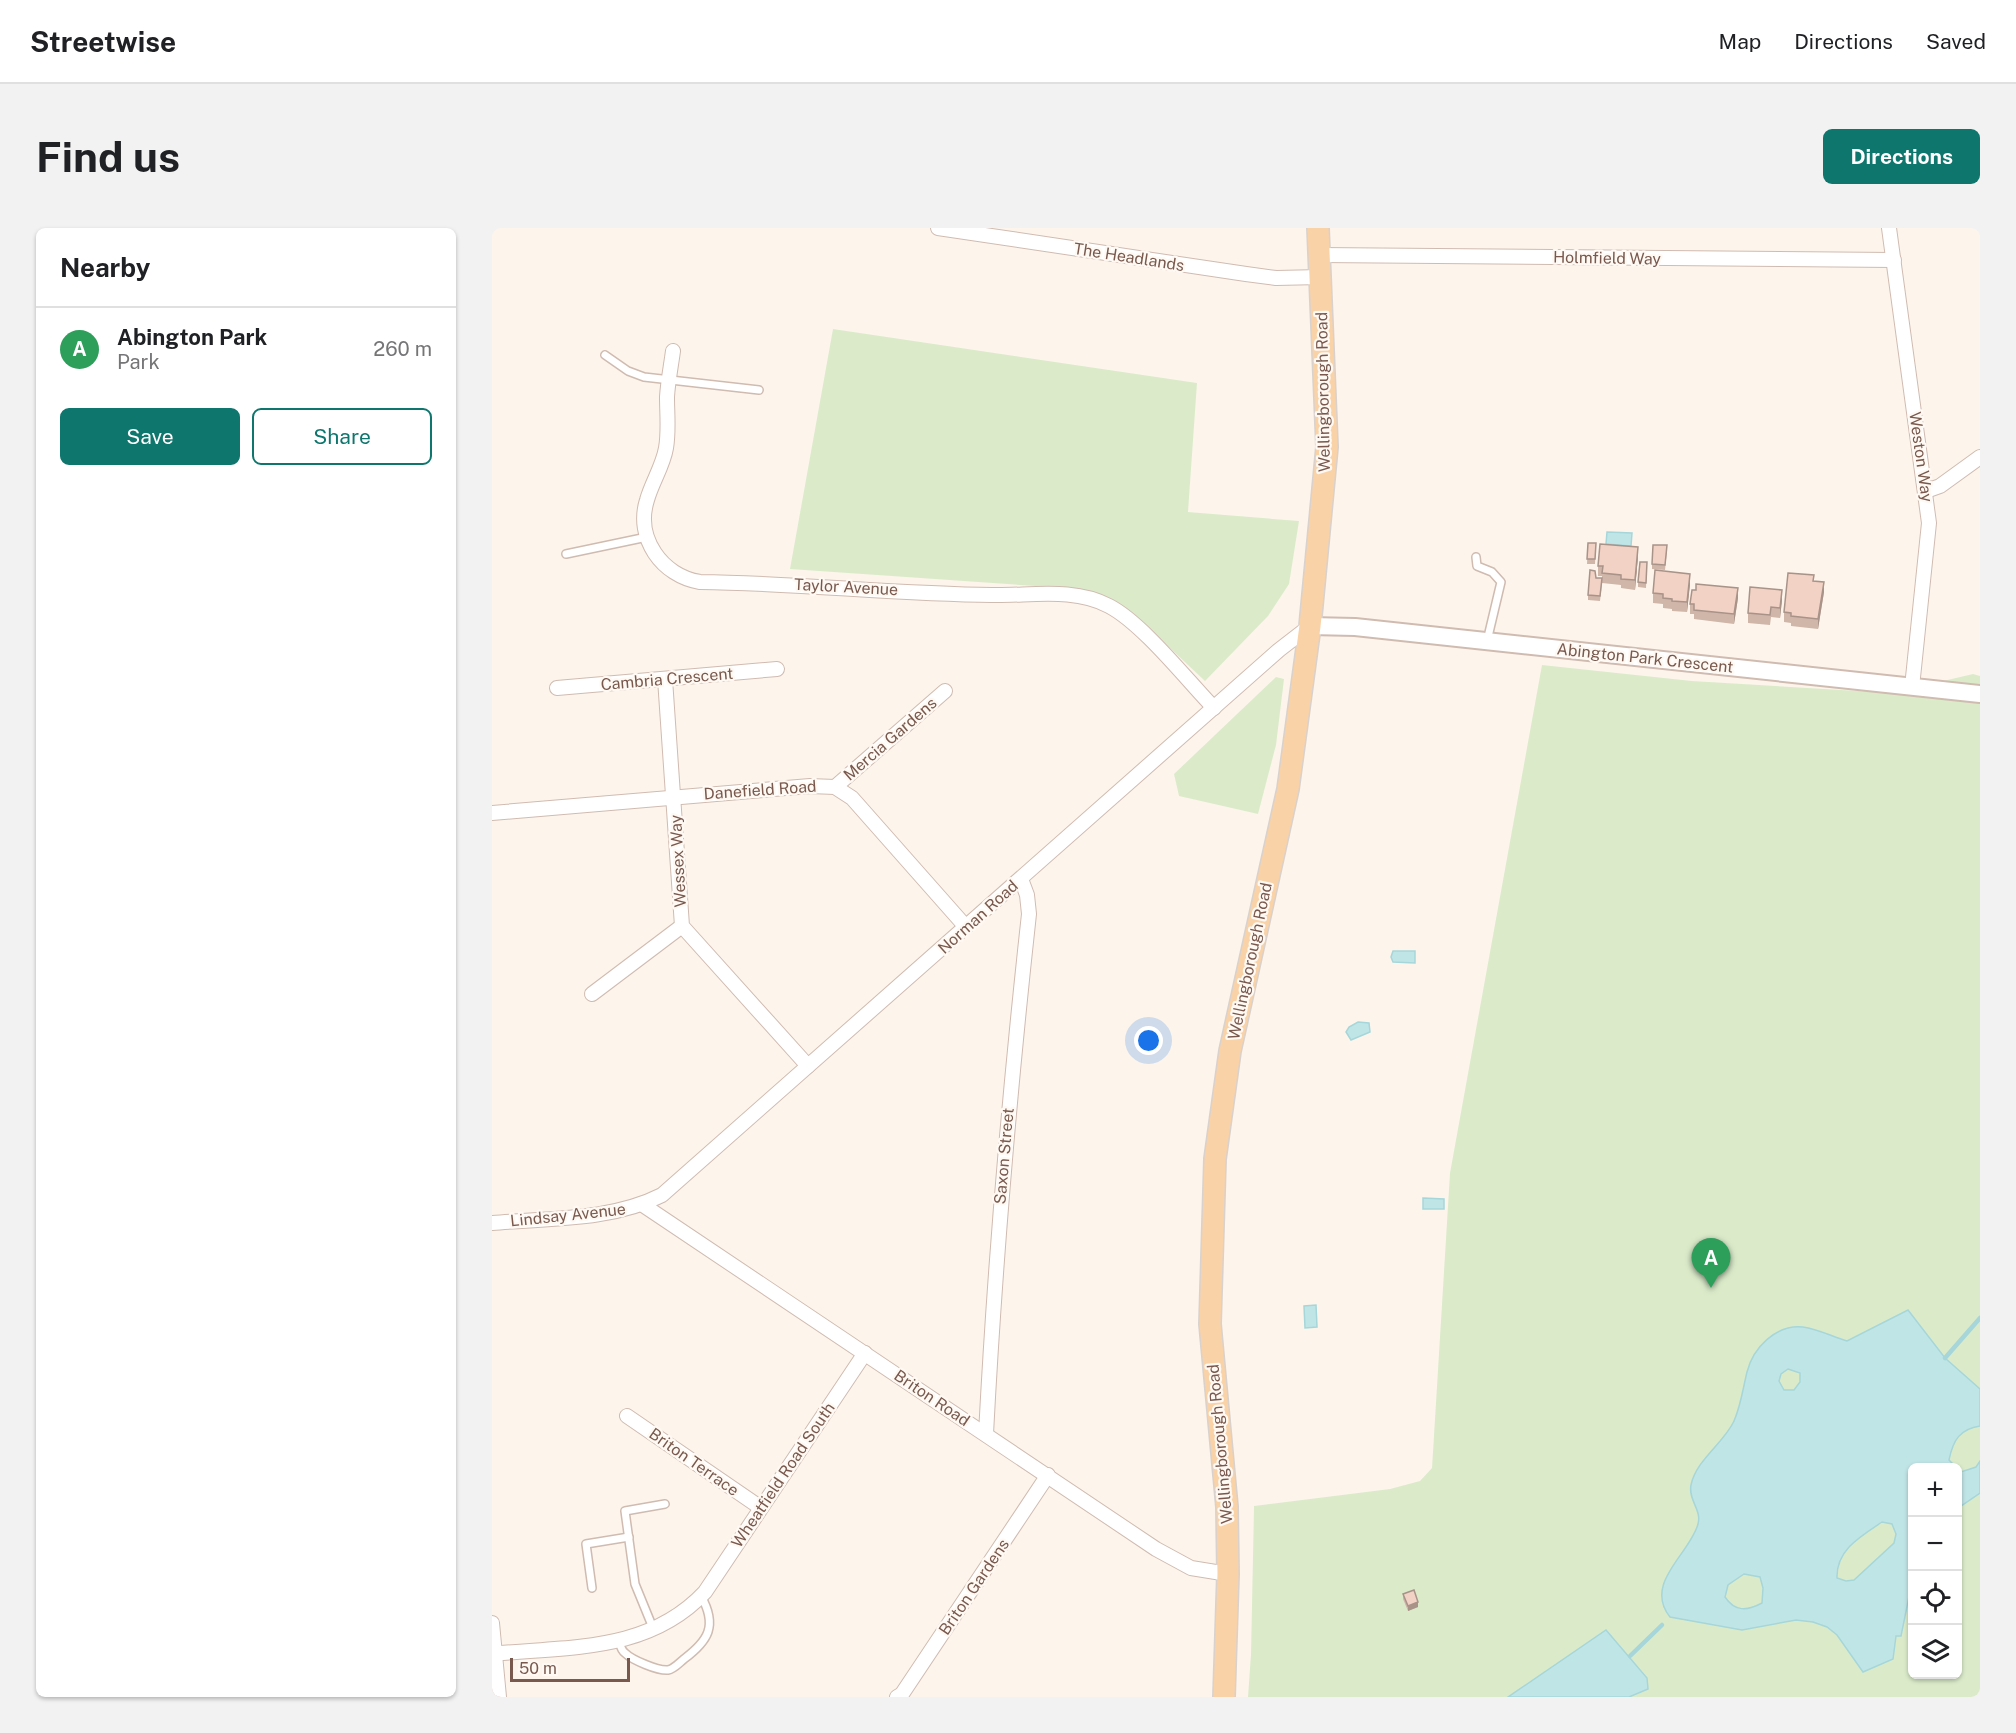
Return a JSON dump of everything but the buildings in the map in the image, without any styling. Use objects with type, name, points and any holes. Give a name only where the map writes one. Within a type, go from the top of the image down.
[{"type":"main road","name":"Wellingborough Road","points":[[1224,1697],[1228,1574],[1227,1507],[1210,1324],[1215,1159],[1230,1051],[1288,789],[1310,626],[1327,447],[1318,228]]},
{"type":"street","name":"The Headlands","points":[[938,228],[1276,278],[1321,277]]},
{"type":"street","name":"Weston Way","points":[[1889,228],[1926,491],[1929,546],[1912,687]]},
{"type":"street","name":"Holmfield Way","points":[[1320,255],[1894,260]]},
{"type":"street","name":"Taylor Avenue","points":[[673,351],[669,380],[668,435],[663,462],[646,500],[644,524],[647,537],[667,568],[685,579],[700,582],[1087,598],[1108,605],[1127,617],[1214,708]]},
{"type":"street","points":[[1926,491],[1940,486],[1980,457]]},
{"type":"street","name":"Abington Park Crescent","points":[[1310,626],[1355,627],[1980,694]]},
{"type":"street","name":"Norman Road","points":[[643,1205],[682,1180],[808,1066],[1310,626]]},
{"type":"street","name":"Cambria Crescent","points":[[557,688],[777,669]]},
{"type":"street","name":"Wessex Way","points":[[665,679],[682,926],[808,1066]]},
{"type":"street","name":"Mercia Gardens","points":[[835,787],[945,691]]},
{"type":"street","name":"Danefield Road","points":[[492,813],[810,786],[835,787],[852,798],[966,927]]},
{"type":"street","name":"Saxon Street","points":[[986,1434],[994,1276],[1006,1132],[1029,914],[1027,895],[1021,879]]},
{"type":"street","points":[[592,994],[682,926]]},
{"type":"street","name":"Briton Road","points":[[643,1205],[1176,1561],[1205,1572],[1228,1574]]},
{"type":"street","name":"Lindsay Avenue","points":[[492,1223],[611,1213],[643,1205]]},
{"type":"street","name":"Wheatfield Road South","points":[[494,1654],[619,1641],[654,1631],[681,1615],[701,1596],[865,1353]]},
{"type":"street","name":"Briton Terrace","points":[[627,1416],[761,1508]]},
{"type":"street","name":"Briton Gardens","points":[[897,1697],[909,1684],[1048,1475]]},
{"type":"street","points":[[492,1623],[499,1697]]},
{"type":"lane","points":[[605,356],[628,371],[644,377],[759,390]]},
{"type":"lane","points":[[566,554],[647,537]]},
{"type":"lane","points":[[1476,557],[1477,567],[1492,572],[1501,582],[1487,641]]},
{"type":"lane","points":[[654,1631],[638,1596],[625,1511],[665,1504]]},
{"type":"lane","points":[[592,1588],[586,1544],[629,1537]]},
{"type":"lane","points":[[619,1641],[621,1649],[630,1657],[662,1669],[670,1669],[700,1646],[707,1637],[710,1628],[701,1596]]},
{"type":"green space","points":[[833,329],[1197,383],[1188,512],[1299,521],[1289,584],[1268,616],[1205,681],[1137,617],[1103,596],[1064,588],[790,569]]},
{"type":"green space","points":[[1542,665],[1692,681],[1892,693],[1973,674],[1980,676],[1980,1697],[1248,1697],[1254,1506],[1390,1489],[1420,1481],[1432,1468],[1450,1173]]},
{"type":"green space","points":[[1276,677],[1284,679],[1276,745],[1258,814],[1179,796],[1174,774]]},
{"type":"water","points":[[1607,532],[1632,533],[1631,546],[1606,544]]},
{"type":"water","points":[[1393,951],[1415,951],[1415,963],[1393,962],[1391,957]]},
{"type":"water","points":[[1358,1022],[1369,1023],[1370,1032],[1351,1040],[1346,1032],[1349,1027]]},
{"type":"water","points":[[1423,1198],[1444,1199],[1444,1209],[1423,1209]]},
{"type":"water","points":[[1316,1305],[1317,1327],[1305,1328],[1304,1306]]},
{"type":"water","points":[[1908,1310],[1945,1358],[1980,1389],[1980,1426],[1967,1430],[1958,1437],[1949,1460],[1952,1463],[1908,1463],[1908,1602],[1901,1636],[1896,1636],[1893,1659],[1863,1672],[1837,1635],[1827,1627],[1813,1622],[1796,1620],[1742,1630],[1670,1617],[1663,1604],[1662,1592],[1665,1581],[1698,1524],[1698,1514],[1691,1495],[1694,1476],[1734,1421],[1754,1354],[1767,1339],[1784,1329],[1803,1327],[1847,1341]],"holes":[[[1788,1369],[1800,1373],[1800,1382],[1794,1390],[1784,1390],[1779,1381],[1781,1374]],[[1882,1522],[1892,1524],[1896,1534],[1894,1543],[1854,1580],[1846,1581],[1837,1578],[1838,1568],[1845,1552],[1858,1538]],[[1744,1574],[1760,1577],[1763,1588],[1762,1603],[1746,1609],[1737,1608],[1725,1597],[1728,1585]]]},
{"type":"water","points":[[1980,1461],[1980,1493],[1962,1505],[1962,1472],[1976,1467]]},
{"type":"water","points":[[1606,1630],[1647,1678],[1648,1689],[1629,1697],[1508,1697]]},
{"type":"waterway","points":[[1945,1358],[1980,1318]]},
{"type":"waterway","points":[[1630,1656],[1662,1625]]},
{"type":"place","name":"Abington Park","points":[[1711,1288]]}]
